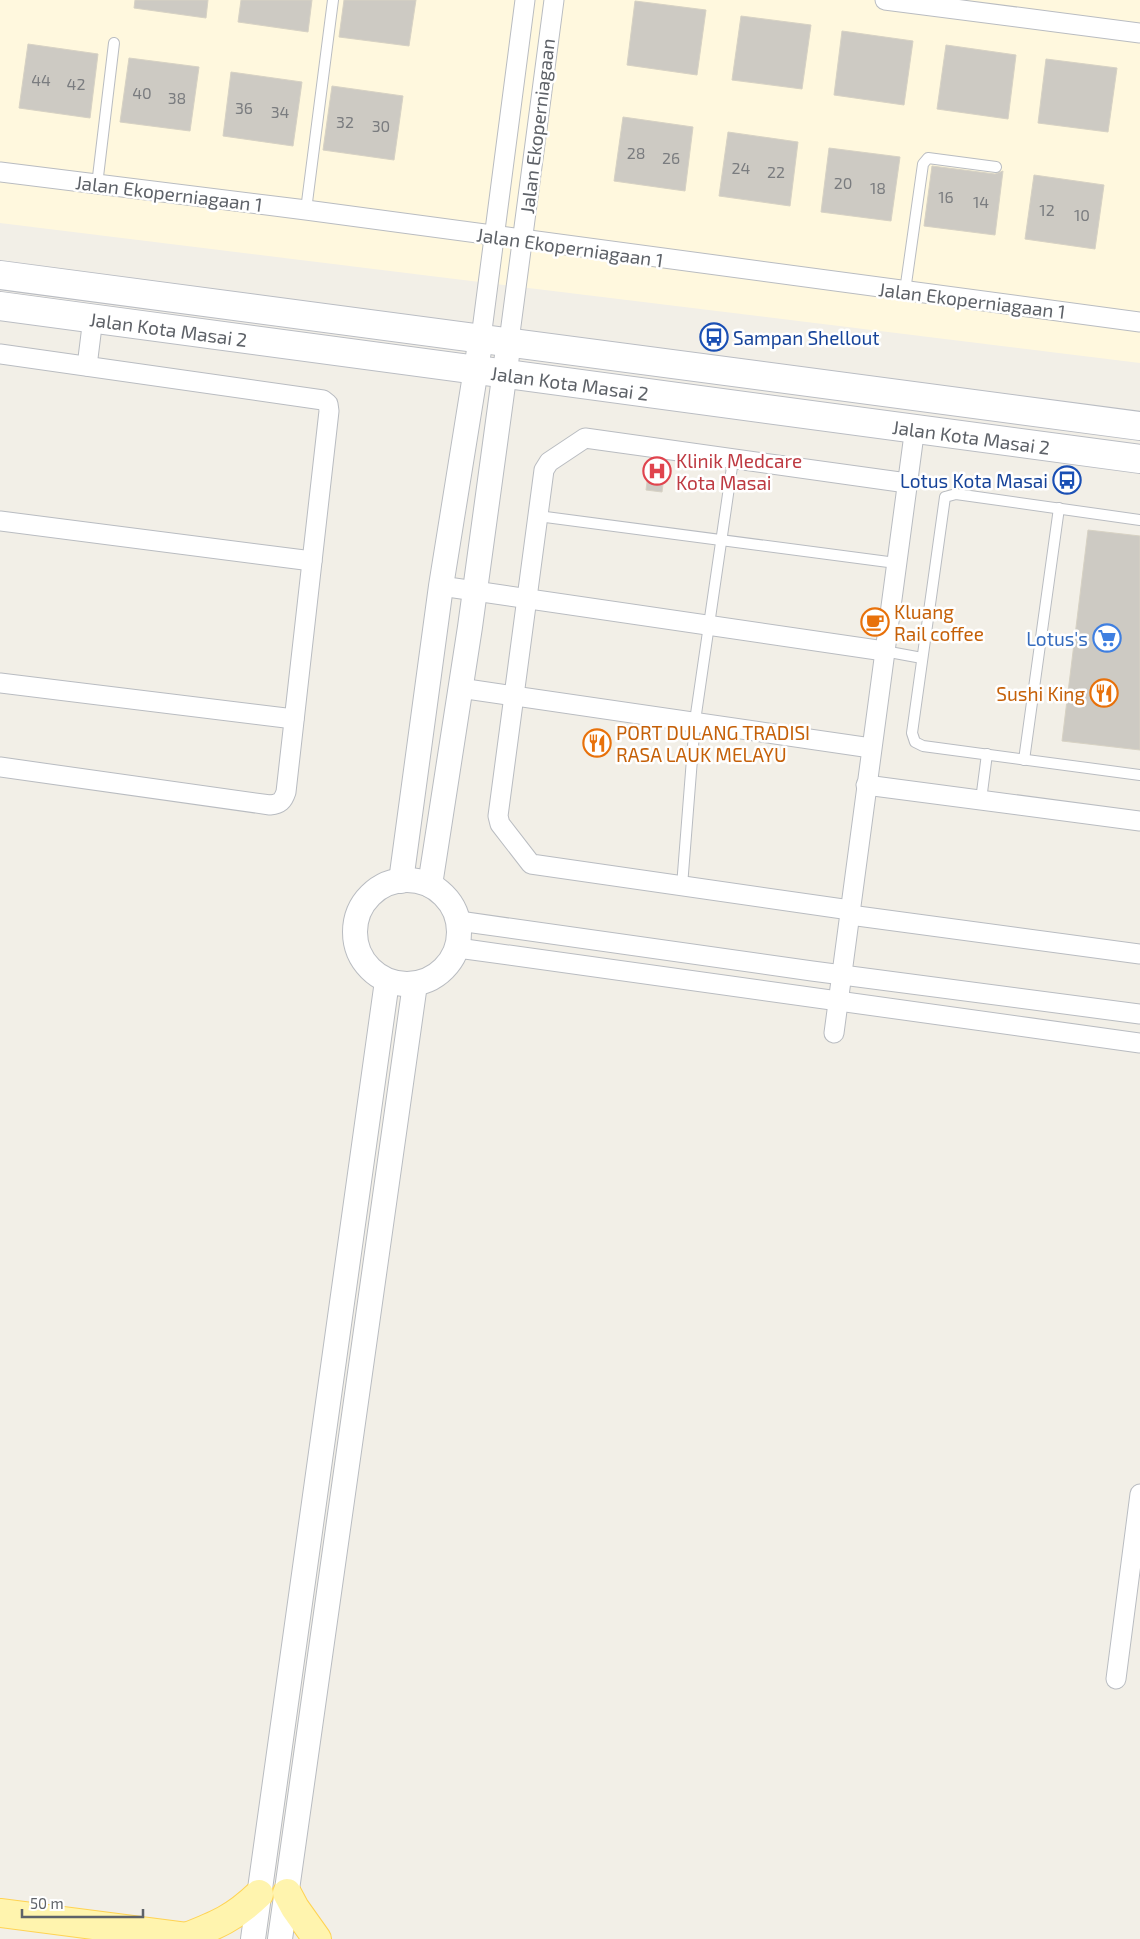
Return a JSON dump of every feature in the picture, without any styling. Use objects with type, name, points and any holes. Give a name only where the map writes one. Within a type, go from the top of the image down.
[{"type":"main road","name":"Jalan Kota Masai 2","points":[[0,275],[1140,426]]},
{"type":"main road","name":"Jalan Kota Masai 2","points":[[0,306],[477,368],[1140,459]]},
{"type":"main road","points":[[287,1893],[317,1939]]},
{"type":"main road","points":[[0,1913],[194,1938],[239,1913],[259,1894]]},
{"type":"street","name":"Jalan Ekoperniagaan","points":[[481,338],[525,0]]},
{"type":"street","name":"Jalan Ekoperniagaan","points":[[509,341],[554,0]]},
{"type":"street","points":[[884,0],[958,5],[1140,33]]},
{"type":"street","name":"Jalan Ekoperniagaan 1","points":[[0,172],[306,210],[522,241],[1140,322]]},
{"type":"street","points":[[87,366],[93,318]]},
{"type":"street","points":[[401,880],[441,586],[481,338]]},
{"type":"street","points":[[430,885],[475,591],[509,341]]},
{"type":"street","points":[[0,354],[323,400],[328,404],[329,411],[286,792],[283,800],[278,804],[0,767]]},
{"type":"street","points":[[834,1033],[915,428]]},
{"type":"street","points":[[907,483],[582,439],[544,467],[498,819],[525,860],[534,864],[850,913],[1140,954]]},
{"type":"street","points":[[0,521],[312,561]]},
{"type":"street","points":[[441,586],[884,651]]},
{"type":"street","points":[[0,683],[294,719]]},
{"type":"street","points":[[460,688],[871,748]]},
{"type":"street","points":[[866,785],[1140,821]]},
{"type":"street","points":[[401,880],[416,881],[430,885],[443,894],[453,906],[459,921],[458,948],[449,965],[434,978],[415,984],[387,981],[372,972],[361,958],[355,942],[355,925],[360,909],[370,895],[385,885],[401,880]]},
{"type":"street","points":[[459,921],[1140,1014]]},
{"type":"street","points":[[458,948],[1140,1042]]},
{"type":"street","points":[[253,1939],[387,981]]},
{"type":"street","points":[[280,1939],[415,984]]},
{"type":"street","points":[[1116,1679],[1140,1494]]},
{"type":"lane","points":[[306,210],[334,0]]},
{"type":"lane","points":[[97,185],[114,43]]},
{"type":"lane","points":[[905,291],[923,164],[928,158],[996,167]]},
{"type":"lane","points":[[682,886],[695,721],[734,460]]},
{"type":"lane","points":[[1140,520],[956,494],[945,497],[912,732],[915,742],[923,746],[1140,775]]},
{"type":"lane","points":[[1024,760],[1059,508]]},
{"type":"lane","points":[[538,516],[896,563]]},
{"type":"lane","points":[[884,651],[922,658]]},
{"type":"lane","points":[[981,800],[987,754]]},
{"type":"shaded area","points":[[0,0],[1140,0],[1140,363],[0,223]]},
{"type":"building","points":[[135,0],[208,0],[206,18],[134,8]]},
{"type":"building","points":[[241,0],[312,0],[308,32],[238,22]]},
{"type":"building","points":[[344,0],[416,0],[409,46],[339,37]]},
{"type":"building","points":[[635,1],[706,10],[697,75],[627,65]]},
{"type":"building","points":[[741,16],[811,25],[802,89],[732,80]]},
{"type":"building","points":[[842,31],[913,41],[904,105],[834,95]]},
{"type":"building","points":[[28,44],[98,54],[90,118],[19,108]]},
{"type":"building","points":[[946,45],[1016,55],[1008,119],[937,109]]},
{"type":"building","points":[[129,58],[199,67],[190,131],[120,122]]},
{"type":"building","points":[[1046,59],[1117,68],[1108,132],[1038,123]]},
{"type":"building","points":[[231,72],[302,82],[293,146],[223,136]]},
{"type":"building","points":[[332,86],[403,96],[394,160],[323,150]]},
{"type":"building","points":[[623,117],[693,127],[685,191],[614,181]]},
{"type":"building","points":[[728,132],[798,142],[790,206],[719,196]]},
{"type":"building","points":[[829,148],[900,157],[891,221],[821,212]]},
{"type":"building","points":[[932,166],[995,174],[1003,171],[995,235],[924,226]]},
{"type":"building","points":[[1034,175],[1104,185],[1095,249],[1025,239]]},
{"type":"building","name":"Klinik Medcare Kota Masai","points":[[650,458],[666,461],[662,492],[646,490]]},
{"type":"building","name":"Lotus's","points":[[1088,530],[1140,536],[1140,750],[1062,741]]},
{"type":"place","name":"Sampan Shellout","points":[[714,337]]},
{"type":"place","name":"Klinik Medcare Kota Masai","points":[[657,471]]},
{"type":"place","name":"Lotus Kota Masai","points":[[1067,480]]},
{"type":"place","name":"Kluang Rail coffee","points":[[875,622]]},
{"type":"place","name":"Lotus's","points":[[1107,638]]},
{"type":"place","name":"Sushi King","points":[[1104,693]]},
{"type":"place","name":"PORT DULANG TRADISI RASA LAUK MELAYU","points":[[597,743]]}]
